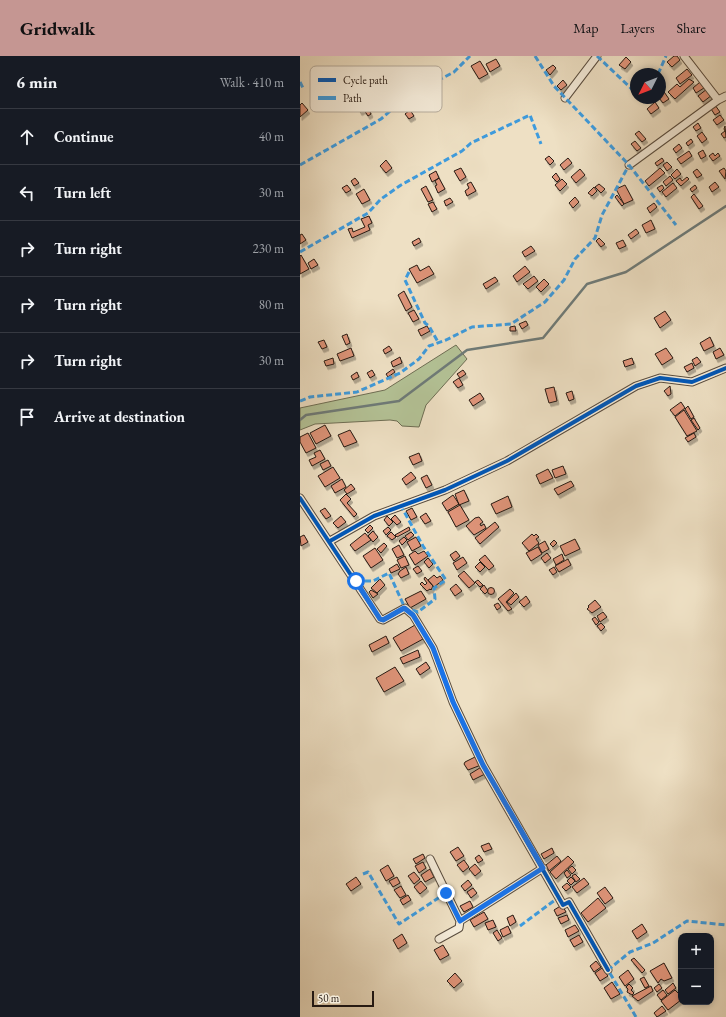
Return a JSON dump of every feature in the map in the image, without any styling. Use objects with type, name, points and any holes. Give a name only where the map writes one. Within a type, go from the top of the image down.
[{"type":"street","points":[[565,98],[597,56]]},
{"type":"street","points":[[684,56],[718,100]]},
{"type":"street","points":[[629,165],[718,100],[726,96]]},
{"type":"street","points":[[330,541],[374,516],[445,490],[508,461],[636,386],[660,378],[692,382],[726,368]]},
{"type":"street","points":[[300,498],[330,541],[380,619],[383,620],[404,608],[413,615],[433,648],[453,702],[483,765],[563,905],[569,902],[608,970]]},
{"type":"street","points":[[430,859],[460,921],[459,928],[439,939]]},
{"type":"street","points":[[460,921],[543,868]]},
{"type":"green space","points":[[456,345],[467,359],[426,405],[419,427],[402,426],[397,421],[390,420],[315,424],[300,430],[300,408],[385,390]]},
{"type":"building","points":[[674,56],[677,56],[680,60],[672,67],[667,62]]},
{"type":"building","points":[[626,57],[631,62],[625,69],[619,65]]},
{"type":"building","points":[[496,59],[500,66],[490,72],[486,64]]},
{"type":"building","points":[[480,61],[488,74],[479,79],[471,66]]},
{"type":"building","points":[[553,65],[556,68],[550,75],[546,70]]},
{"type":"building","points":[[687,69],[692,75],[680,84],[676,78]]},
{"type":"building","points":[[689,79],[694,82],[675,99],[668,92],[677,84],[680,87]]},
{"type":"building","points":[[563,80],[567,85],[561,90],[557,86]]},
{"type":"building","points":[[700,82],[704,88],[696,93],[693,88]]},
{"type":"building","points":[[707,89],[712,95],[703,102],[698,96]]},
{"type":"building","points":[[302,103],[308,110],[300,117],[300,105]]},
{"type":"building","points":[[653,104],[656,104],[659,108],[651,114],[647,109]]},
{"type":"building","points":[[715,105],[720,112],[715,115],[711,109]]},
{"type":"building","points":[[365,112],[370,112],[371,114],[368,116]]},
{"type":"building","points":[[411,112],[414,116],[409,119],[405,114]]},
{"type":"building","points":[[720,115],[724,120],[717,125],[713,120]]},
{"type":"building","points":[[698,123],[701,128],[696,131],[693,127]]},
{"type":"building","points":[[725,126],[726,137],[724,138],[721,134],[725,131]]},
{"type":"building","points":[[639,131],[646,139],[642,142],[635,134]]},
{"type":"building","points":[[702,132],[707,139],[702,143],[697,136]]},
{"type":"building","points":[[691,139],[693,142],[688,146],[686,143]]},
{"type":"building","points":[[635,141],[641,148],[637,151],[631,144]]},
{"type":"building","points":[[679,144],[682,148],[676,153],[673,149]]},
{"type":"building","points":[[703,150],[706,156],[701,159],[698,153]]},
{"type":"building","points":[[689,151],[692,156],[681,164],[677,159]]},
{"type":"building","points":[[713,153],[715,156],[718,153],[720,156],[713,161],[709,156]]},
{"type":"building","points":[[549,156],[554,161],[550,165],[545,159]]},
{"type":"building","points":[[568,158],[572,163],[564,170],[560,165]]},
{"type":"building","points":[[662,158],[664,161],[657,166],[655,163]]},
{"type":"building","points":[[386,160],[392,168],[386,173],[380,166]]},
{"type":"building","points":[[667,162],[672,167],[667,171],[663,165]]},
{"type":"building","points":[[461,168],[466,177],[460,181],[454,171]]},
{"type":"building","points":[[660,168],[665,173],[649,186],[645,181]]},
{"type":"building","points":[[724,168],[726,171],[725,179],[719,171]]},
{"type":"building","points":[[580,169],[585,175],[576,183],[571,177]]},
{"type":"building","points":[[677,169],[681,174],[675,179],[671,175]]},
{"type":"building","points":[[697,169],[702,175],[697,178],[693,172]]},
{"type":"building","points":[[436,171],[439,178],[432,182],[429,175]]},
{"type":"building","points":[[556,173],[560,179],[557,182],[552,177]]},
{"type":"building","points":[[670,176],[673,180],[666,186],[663,182]]},
{"type":"building","points":[[687,177],[689,179],[681,186],[676,181],[680,178],[682,181]]},
{"type":"building","points":[[355,178],[359,183],[354,186],[351,181]]},
{"type":"building","points":[[439,178],[445,189],[438,193],[435,186],[437,185],[435,181]]},
{"type":"building","points":[[562,179],[567,184],[560,191],[555,185]]},
{"type":"building","points":[[471,182],[476,191],[467,196],[465,191],[469,188],[467,184]]},
{"type":"building","points":[[715,182],[719,187],[712,192],[709,187]]},
{"type":"building","points":[[673,183],[677,188],[666,197],[662,192]]},
{"type":"building","points":[[599,184],[605,189],[601,193],[595,187]]},
{"type":"building","points":[[347,185],[351,190],[346,193],[342,188]]},
{"type":"building","points":[[625,185],[633,200],[624,204],[616,189]]},
{"type":"building","points":[[662,185],[664,188],[660,192],[657,188]]},
{"type":"building","points":[[695,185],[697,188],[692,192],[690,189]]},
{"type":"building","points":[[426,186],[433,200],[428,202],[421,189]]},
{"type":"building","points":[[594,187],[597,191],[592,196],[588,193]]},
{"type":"building","points":[[364,189],[370,200],[362,204],[356,194]]},
{"type":"building","points":[[694,194],[703,206],[699,209],[691,197]]},
{"type":"building","points":[[617,195],[624,204],[622,206],[615,197]]},
{"type":"building","points":[[575,197],[579,202],[573,208],[569,203]]},
{"type":"building","points":[[450,198],[453,202],[446,206],[444,201]]},
{"type":"building","points":[[433,202],[437,209],[432,212],[428,204]]},
{"type":"building","points":[[654,203],[657,207],[650,213],[647,208]]},
{"type":"building","points":[[369,216],[372,223],[368,225],[370,230],[352,238],[348,229],[352,228],[353,232],[365,227],[361,219]]},
{"type":"building","points":[[651,220],[655,229],[646,233],[642,225]]},
{"type":"building","points":[[636,229],[639,233],[631,239],[628,235]]},
{"type":"building","points":[[302,234],[306,240],[300,244],[300,235]]},
{"type":"building","points":[[419,238],[421,242],[414,246],[412,242]]},
{"type":"building","points":[[599,238],[605,244],[601,247],[596,241]]},
{"type":"building","points":[[623,240],[626,246],[619,249],[616,243]]},
{"type":"building","points":[[531,246],[535,251],[525,257],[522,252]]},
{"type":"building","points":[[301,255],[309,269],[300,274],[300,256]]},
{"type":"building","points":[[314,259],[318,265],[311,269],[308,263]]},
{"type":"building","points":[[417,265],[420,271],[429,266],[434,274],[417,283],[409,269]]},
{"type":"building","points":[[525,266],[530,272],[517,282],[513,276]]},
{"type":"building","points":[[534,276],[538,281],[528,289],[523,284]]},
{"type":"building","points":[[495,277],[498,281],[486,289],[483,284]]},
{"type":"building","points":[[544,279],[549,284],[541,292],[536,287]]},
{"type":"building","points":[[404,291],[412,307],[406,311],[398,295]]},
{"type":"building","points":[[414,310],[419,319],[413,322],[408,313]]},
{"type":"building","points":[[665,311],[671,320],[660,328],[654,318]]},
{"type":"building","points":[[526,321],[528,325],[522,329],[519,324]]},
{"type":"building","points":[[427,326],[430,331],[421,336],[418,330]]},
{"type":"building","points":[[515,326],[516,331],[510,331],[510,327]]},
{"type":"building","points":[[347,334],[350,343],[346,345],[342,336]]},
{"type":"building","points":[[710,337],[714,346],[704,351],[700,343]]},
{"type":"building","points":[[324,340],[327,347],[322,349],[318,342]]},
{"type":"building","points":[[389,346],[392,350],[385,354],[383,350]]},
{"type":"building","points":[[351,348],[354,356],[340,361],[337,354]]},
{"type":"building","points":[[666,348],[673,358],[662,365],[655,354]]},
{"type":"building","points":[[720,348],[724,355],[716,359],[713,352]]},
{"type":"building","points":[[400,357],[402,363],[393,367],[391,362]]},
{"type":"building","points":[[697,357],[701,362],[695,366],[692,360]]},
{"type":"building","points":[[333,358],[334,364],[326,366],[324,361]]},
{"type":"building","points":[[632,358],[634,364],[625,367],[623,361]]},
{"type":"building","points":[[692,363],[694,368],[687,372],[684,367]]},
{"type":"building","points":[[393,369],[395,372],[388,377],[386,374]]},
{"type":"building","points":[[372,370],[375,375],[370,378],[367,373]]},
{"type":"building","points":[[463,370],[466,374],[460,378],[457,374]]},
{"type":"building","points":[[357,372],[359,377],[353,380],[351,376]]},
{"type":"building","points":[[459,378],[463,385],[458,388],[453,382]]},
{"type":"building","points":[[670,386],[671,394],[668,396],[664,391]]},
{"type":"building","points":[[554,387],[557,401],[549,403],[545,389]]},
{"type":"building","points":[[572,391],[574,399],[569,401],[566,393]]},
{"type":"building","points":[[480,393],[484,399],[473,406],[469,400]]},
{"type":"building","points":[[681,402],[685,408],[675,416],[670,410]]},
{"type":"building","points":[[688,406],[694,417],[691,419],[685,409]]},
{"type":"building","points":[[684,410],[697,431],[687,436],[675,417]]},
{"type":"building","points":[[694,418],[700,428],[698,430],[691,420]]},
{"type":"building","points":[[325,425],[331,436],[316,444],[310,433]]},
{"type":"building","points":[[350,430],[357,442],[344,447],[338,435]]},
{"type":"building","points":[[308,433],[316,448],[306,453],[300,442],[300,437]]},
{"type":"building","points":[[694,433],[696,437],[688,442],[685,438]]},
{"type":"building","points":[[320,450],[325,459],[312,466],[309,460],[316,457],[314,453]]},
{"type":"building","points":[[419,453],[422,461],[413,465],[409,457]]},
{"type":"building","points":[[328,460],[331,466],[323,470],[320,464]]},
{"type":"building","points":[[563,466],[566,474],[555,478],[552,470]]},
{"type":"building","points":[[333,467],[340,478],[325,487],[318,476]]},
{"type":"building","points":[[548,469],[553,478],[540,484],[536,475]]},
{"type":"building","points":[[411,472],[416,478],[406,485],[402,479]]},
{"type":"building","points":[[427,475],[432,485],[426,488],[421,478]]},
{"type":"building","points":[[342,479],[346,487],[335,493],[331,486]]},
{"type":"building","points":[[571,481],[574,486],[558,495],[554,489]]},
{"type":"building","points":[[351,484],[355,489],[347,494],[344,490]]},
{"type":"building","points":[[464,490],[469,501],[459,505],[455,494]]},
{"type":"building","points":[[346,494],[351,499],[347,503],[357,514],[354,517],[340,500]]},
{"type":"building","points":[[453,495],[459,504],[447,511],[442,503]]},
{"type":"building","points":[[508,496],[512,507],[496,514],[491,504]]},
{"type":"building","points":[[460,505],[469,520],[456,527],[448,512]]},
{"type":"building","points":[[325,508],[331,516],[326,519],[320,511]]},
{"type":"building","points":[[412,508],[417,517],[411,520],[406,511]]},
{"type":"building","points":[[426,513],[431,521],[425,524],[420,517]]},
{"type":"building","points":[[395,515],[401,522],[397,525],[391,519]]},
{"type":"building","points":[[341,516],[346,522],[338,528],[333,523]]},
{"type":"building","points":[[387,516],[393,522],[389,526],[384,520]]},
{"type":"building","points":[[479,517],[483,522],[480,524],[481,526],[484,524],[486,528],[474,535],[466,526],[475,518]]},
{"type":"building","points":[[495,522],[499,527],[480,544],[475,538]]},
{"type":"building","points":[[370,525],[373,528],[368,533],[365,530]]},
{"type":"building","points":[[388,527],[391,530],[386,535],[383,531]]},
{"type":"building","points":[[409,527],[410,530],[397,537],[395,535]]},
{"type":"building","points":[[373,531],[378,537],[373,542],[368,536]]},
{"type":"building","points":[[391,532],[396,537],[392,540],[387,536]]},
{"type":"building","points":[[411,532],[414,535],[408,540],[405,536]]},
{"type":"building","points":[[365,533],[371,540],[355,551],[350,545]]},
{"type":"building","points":[[532,534],[534,536],[536,534],[539,537],[536,539],[539,543],[529,551],[522,543]]},
{"type":"building","points":[[304,535],[308,542],[301,546],[300,537]]},
{"type":"building","points":[[404,537],[407,540],[402,545],[399,541]]},
{"type":"building","points":[[416,537],[421,546],[412,551],[407,542]]},
{"type":"building","points":[[575,539],[580,549],[565,556],[560,546]]},
{"type":"building","points":[[554,540],[557,543],[553,547],[550,544]]},
{"type":"building","points":[[545,541],[549,549],[542,553],[538,545]]},
{"type":"building","points":[[384,543],[387,546],[381,553],[377,549]]},
{"type":"building","points":[[399,545],[404,555],[397,558],[392,549]]},
{"type":"building","points":[[538,547],[542,554],[531,561],[526,553]]},
{"type":"building","points":[[375,548],[383,560],[371,568],[363,556]]},
{"type":"building","points":[[415,551],[418,554],[424,551],[428,556],[415,565],[409,555]]},
{"type":"building","points":[[456,551],[460,556],[454,561],[450,555]]},
{"type":"building","points":[[547,553],[551,558],[545,563],[541,558]]},
{"type":"building","points":[[562,554],[564,560],[556,565],[553,559]]},
{"type":"building","points":[[485,555],[494,566],[489,570],[479,560]]},
{"type":"building","points":[[405,556],[409,565],[401,568],[397,560]]},
{"type":"building","points":[[463,557],[467,563],[457,570],[453,563]]},
{"type":"building","points":[[428,558],[433,564],[429,568],[424,562]]},
{"type":"building","points":[[568,559],[571,565],[559,572],[555,566]]},
{"type":"building","points":[[480,562],[485,567],[480,572],[475,567]]},
{"type":"building","points":[[397,564],[400,569],[391,573],[389,569]]},
{"type":"building","points":[[418,566],[422,571],[417,574],[413,569]]},
{"type":"building","points":[[406,567],[409,574],[401,578],[398,574]]},
{"type":"building","points":[[554,567],[557,572],[553,575],[549,570]]},
{"type":"building","points":[[464,571],[475,583],[469,588],[458,576]]},
{"type":"building","points":[[434,575],[437,578],[440,576],[443,580],[434,587],[428,580]]},
{"type":"building","points":[[425,577],[433,586],[431,590],[430,589],[427,591],[420,584],[422,582],[425,585],[427,583],[424,579]]},
{"type":"building","points":[[380,579],[385,585],[377,593],[371,588]]},
{"type":"building","points":[[478,580],[483,585],[480,587],[475,582]]},
{"type":"building","points":[[456,584],[462,591],[455,596],[450,589]]},
{"type":"building","points":[[484,585],[488,591],[485,594],[480,589]]},
{"type":"building","points":[[491,588],[494,591],[491,594],[488,591]]},
{"type":"building","points":[[510,589],[514,593],[506,602],[512,609],[508,611],[498,599]]},
{"type":"building","points":[[371,590],[378,594],[373,598],[369,592]]},
{"type":"building","points":[[421,591],[426,599],[410,608],[405,599]]},
{"type":"building","points":[[516,593],[519,597],[511,605],[507,602]]},
{"type":"building","points":[[526,596],[530,602],[524,607],[519,602]]},
{"type":"building","points":[[595,600],[601,607],[592,613],[587,609],[589,607],[588,606]]},
{"type":"building","points":[[498,603],[501,607],[497,610],[494,605]]},
{"type":"building","points":[[603,612],[607,617],[600,622],[597,616]]},
{"type":"building","points":[[595,617],[599,622],[596,625],[592,619]]},
{"type":"building","points":[[601,623],[605,627],[601,631],[597,626]]},
{"type":"building","points":[[415,625],[423,639],[401,651],[393,638]]},
{"type":"building","points":[[386,636],[389,643],[372,652],[369,645]]},
{"type":"building","points":[[418,650],[420,657],[403,664],[400,658]]},
{"type":"building","points":[[426,662],[430,668],[420,675],[416,669]]},
{"type":"building","points":[[395,667],[404,681],[384,692],[376,678]]},
{"type":"building","points":[[477,756],[481,765],[468,770],[464,764],[465,762]]},
{"type":"building","points":[[483,766],[487,773],[473,780],[470,774]]},
{"type":"building","points":[[489,843],[492,849],[484,852],[481,846]]},
{"type":"building","points":[[458,847],[464,856],[456,861],[450,852]]},
{"type":"building","points":[[552,848],[554,853],[544,859],[541,854]]},
{"type":"building","points":[[423,854],[425,858],[416,864],[413,859]]},
{"type":"building","points":[[479,855],[483,860],[478,863],[475,858]]},
{"type":"building","points":[[557,856],[561,861],[549,871],[546,865]]},
{"type":"building","points":[[568,856],[574,862],[556,879],[550,872]]},
{"type":"building","points":[[464,860],[469,867],[463,872],[457,865]]},
{"type":"building","points":[[423,862],[426,868],[419,873],[415,866]]},
{"type":"building","points":[[475,864],[481,871],[475,876],[469,869]]},
{"type":"building","points":[[388,865],[394,876],[386,881],[380,870]]},
{"type":"building","points":[[572,866],[576,870],[572,874],[568,869]]},
{"type":"building","points":[[430,869],[434,877],[425,882],[421,875]]},
{"type":"building","points":[[567,870],[571,875],[567,878],[564,873]]},
{"type":"building","points":[[414,872],[420,879],[414,884],[408,876]]},
{"type":"building","points":[[575,874],[580,879],[576,882],[572,876]]},
{"type":"building","points":[[356,877],[361,884],[351,891],[346,884]]},
{"type":"building","points":[[397,877],[400,883],[393,887],[389,881]]},
{"type":"building","points":[[571,877],[575,881],[571,885],[567,881]]},
{"type":"building","points":[[584,878],[589,884],[577,893],[572,887]]},
{"type":"building","points":[[468,880],[472,885],[465,891],[461,886]]},
{"type":"building","points":[[421,881],[427,888],[420,894],[414,887]]},
{"type":"building","points":[[567,883],[571,887],[566,891],[562,887]]},
{"type":"building","points":[[401,886],[406,895],[400,898],[394,890]]},
{"type":"building","points":[[605,887],[613,898],[605,904],[597,893]]},
{"type":"building","points":[[473,888],[477,893],[471,898],[467,892]]},
{"type":"building","points":[[408,895],[411,900],[403,905],[400,900]]},
{"type":"building","points":[[598,898],[606,908],[588,922],[581,913]]},
{"type":"building","points":[[470,901],[473,907],[464,912],[460,906]]},
{"type":"building","points":[[562,905],[566,912],[557,916],[554,910]]},
{"type":"building","points":[[484,912],[488,919],[474,927],[470,920]]},
{"type":"building","points":[[513,915],[516,922],[510,926],[507,918]]},
{"type":"building","points":[[567,915],[569,920],[561,924],[558,918]]},
{"type":"building","points":[[493,920],[496,927],[488,930],[485,923]]},
{"type":"building","points":[[642,924],[647,932],[637,939],[632,931]]},
{"type":"building","points":[[575,925],[579,931],[568,937],[565,930]]},
{"type":"building","points":[[508,926],[511,933],[503,937],[500,930]]},
{"type":"building","points":[[497,930],[502,938],[498,941],[493,933]]},
{"type":"building","points":[[402,934],[407,943],[398,949],[393,940]]},
{"type":"building","points":[[579,935],[583,942],[574,947],[570,940]]},
{"type":"building","points":[[443,945],[449,955],[440,960],[434,950]]},
{"type":"building","points":[[634,958],[645,970],[642,973],[631,960]]},
{"type":"building","points":[[596,961],[601,967],[594,972],[590,966]]},
{"type":"building","points":[[664,963],[672,978],[664,981],[661,979],[658,983],[650,971]]},
{"type":"building","points":[[602,968],[608,976],[600,981],[595,973]]},
{"type":"building","points":[[628,970],[634,979],[625,986],[619,977]]},
{"type":"building","points":[[455,973],[462,981],[454,988],[447,981]]},
{"type":"building","points":[[644,977],[649,986],[645,988],[640,979]]},
{"type":"building","points":[[612,982],[620,994],[611,999],[604,988]]},
{"type":"building","points":[[673,983],[676,988],[668,994],[665,990]]},
{"type":"building","points":[[629,984],[633,988],[631,990],[634,993],[632,995],[627,992],[628,989],[626,987]]},
{"type":"building","points":[[659,984],[662,988],[657,992],[654,988]]},
{"type":"building","points":[[651,986],[653,991],[638,1001],[632,996]]},
{"type":"building","points":[[663,990],[667,995],[661,1000],[657,995]]},
{"type":"building","points":[[675,990],[678,993],[678,1002],[668,1010],[661,1001]]},
{"type":"building","points":[[662,1006],[666,1011],[657,1017],[654,1013]]},
{"type":"waterway","points":[[300,420],[306,415],[399,401],[467,350],[543,338],[587,284],[626,272],[726,206]]},
{"type":"marked path","points":[[442,78],[454,72],[470,56]]},
{"type":"marked path","points":[[535,56],[554,86],[629,165],[676,225]]},
{"type":"marked path","points":[[597,56],[630,87]]},
{"type":"marked path","points":[[661,68],[666,56]]},
{"type":"marked path","points":[[300,82],[303,88]]},
{"type":"marked path","points":[[300,165],[381,119],[389,112]]},
{"type":"marked path","points":[[300,252],[368,213],[381,199],[401,185],[462,151],[471,143],[530,115],[541,144]]},
{"type":"marked path","points":[[300,401],[310,397],[357,392],[400,373],[419,359],[429,346],[446,340],[472,327],[511,324],[545,302],[564,280],[575,259],[595,238],[602,215],[629,165]]},
{"type":"marked path","points":[[409,272],[405,280],[425,323],[429,326],[438,342]]},
{"type":"marked path","points":[[356,581],[373,581],[389,573],[405,608],[418,612],[435,599],[434,588],[446,580],[423,546],[401,506]]},
{"type":"marked path","points":[[363,874],[368,872],[399,924],[446,893]]},
{"type":"marked path","points":[[520,926],[559,897]]},
{"type":"marked path","points":[[636,1017],[608,970],[630,952],[653,943],[687,921],[726,925]]},
{"type":"cycle path","points":[[330,541],[374,516],[445,490],[507,461],[636,386],[660,378],[692,382],[726,368]]},
{"type":"cycle path","points":[[300,498],[380,619],[383,620],[405,608],[413,615],[433,648],[453,702],[483,765],[563,905],[569,902],[608,970]]},
{"type":"route","points":[[356,581],[380,619],[383,620],[404,608],[413,615],[433,648],[453,702],[483,765],[543,868],[511,889],[487,902],[460,921],[446,893]]}]
